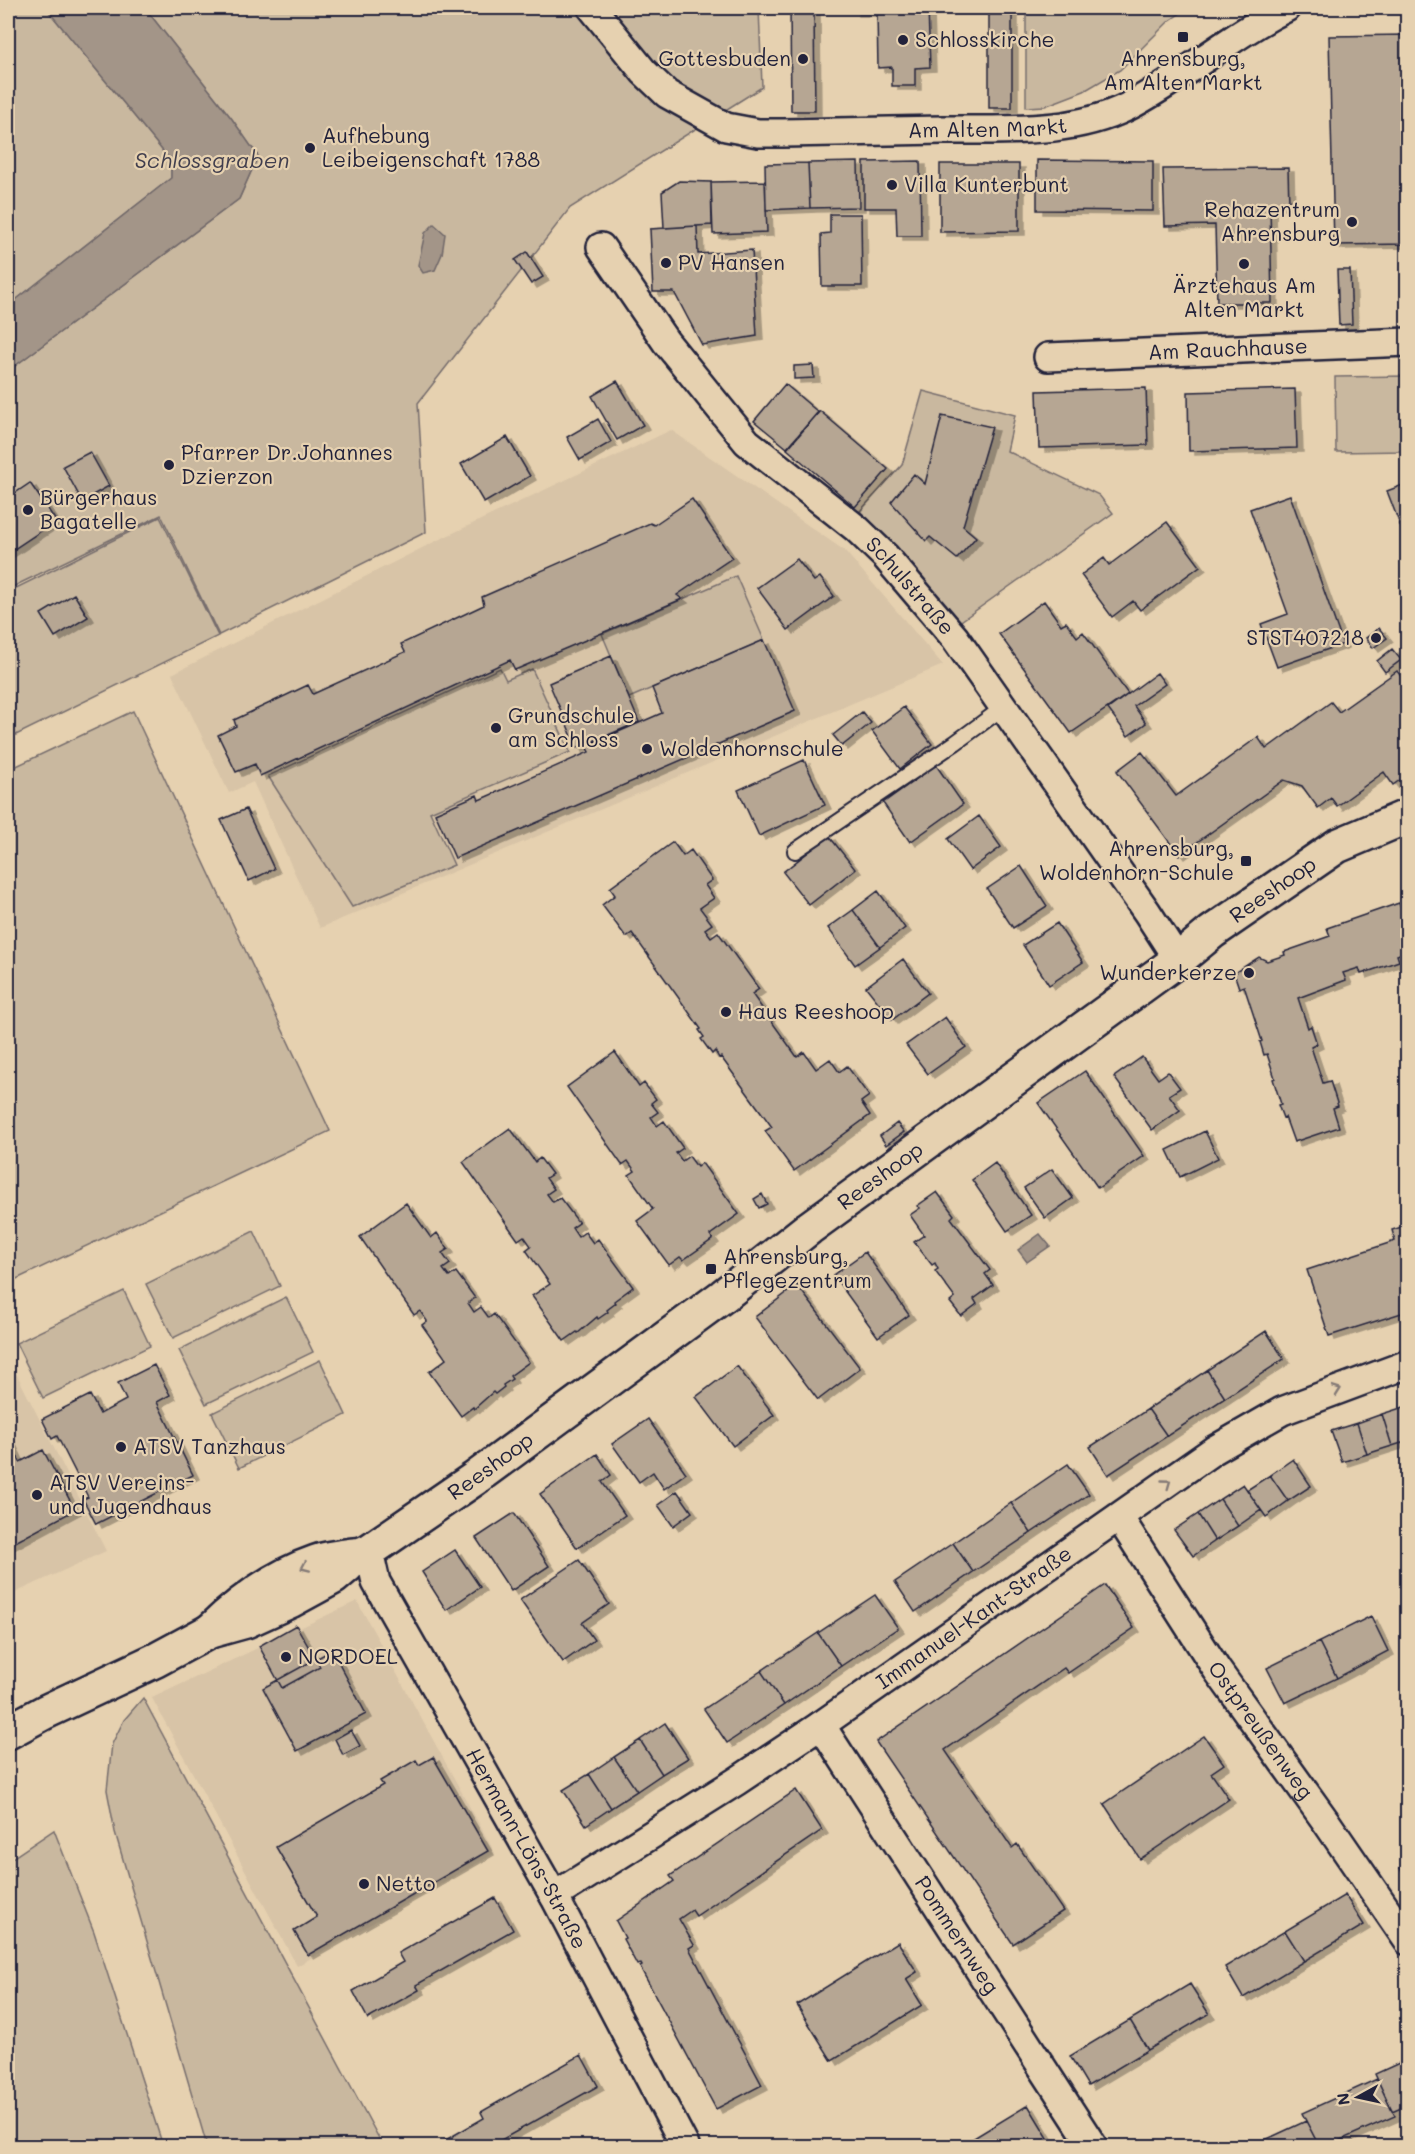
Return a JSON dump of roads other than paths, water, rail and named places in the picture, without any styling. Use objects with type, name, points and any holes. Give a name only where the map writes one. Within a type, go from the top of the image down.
[{"type":"street","name":"Am Alten Markt","points":[[592,8],[644,72],[667,94],[726,127],[758,133],[1022,130],[1071,125],[1103,117],[1127,107],[1177,77],[1263,19],[1286,8]]},
{"type":"street","name":"Schulstraße","points":[[601,247],[666,342],[747,442],[857,529],[885,556],[955,638],[1147,912],[1178,960]]},
{"type":"street","name":"Am Rauchhause","points":[[1048,357],[1407,342]]},
{"type":"street","name":"Reeshoop","points":[[8,1732],[210,1631],[237,1605],[279,1579],[317,1562],[366,1552],[474,1479],[723,1296],[809,1228],[1178,960],[1212,932],[1337,846],[1407,816]]},
{"type":"street","name":"Immanuel-Kant-Straße","points":[[554,1896],[737,1781],[821,1725],[1214,1450],[1282,1411],[1407,1364]]},
{"type":"street","name":"Ostpreußenweg","points":[[1119,1517],[1217,1671],[1327,1823],[1407,1941]]},
{"type":"street","name":"Hermann-Löns-Straße","points":[[366,1552],[376,1582],[554,1896],[685,2146]]},
{"type":"street","name":"Pommernweg","points":[[821,1725],[1093,2146]]},
{"type":"lane","points":[[795,851],[955,743],[1004,707]]},
{"type":"water","name":"Schlossgraben","points":[[46,8],[145,8],[258,156],[239,199],[8,371],[8,306],[171,178],[171,161]]},
{"type":"water","points":[[434,224],[445,234],[442,254],[435,270],[423,273],[418,265],[425,233]]},
{"type":"water","points":[[1040,1234],[1050,1246],[1027,1262],[1018,1250]]},
{"type":"place","name":"Ahrensburg, Am Alten Markt","points":[[1183,37]]},
{"type":"place","name":"Schlosskirche","points":[[903,40]]},
{"type":"place","name":"Gottesbuden","points":[[803,59]]},
{"type":"place","name":"Aufhebung Leibeigenschaft 1788","points":[[310,148]]},
{"type":"place","name":"Villa Kunterbunt","points":[[892,185]]},
{"type":"place","name":"Rehazentrum Ahrensburg","points":[[1352,222]]},
{"type":"place","name":"PV Hansen","points":[[666,263]]},
{"type":"place","name":"Ärztehaus Am Alten Markt","points":[[1244,264]]},
{"type":"place","name":"Pfarrer Dr.Johannes Dzierzon","points":[[169,465]]},
{"type":"place","name":"Bürgerhaus Bagatelle","points":[[28,510]]},
{"type":"place","name":"STST407218","points":[[1376,638]]},
{"type":"place","name":"Grundschule am Schloss","points":[[496,728]]},
{"type":"place","name":"Woldenhornschule","points":[[647,749]]},
{"type":"place","name":"Ahrensburg, Woldenhorn-Schule","points":[[1246,861]]},
{"type":"place","name":"Wunderkerze","points":[[1249,973]]},
{"type":"place","name":"Haus Reeshoop","points":[[726,1012]]},
{"type":"place","name":"Ahrensburg, Pflegezentrum","points":[[711,1269]]},
{"type":"place","name":"ATSV Tanzhaus","points":[[121,1447]]},
{"type":"place","name":"ATSV Vereins- und Jugendhaus","points":[[37,1495]]},
{"type":"place","name":"NORDOEL","points":[[286,1657]]},
{"type":"place","name":"Netto","points":[[364,1884]]}]
